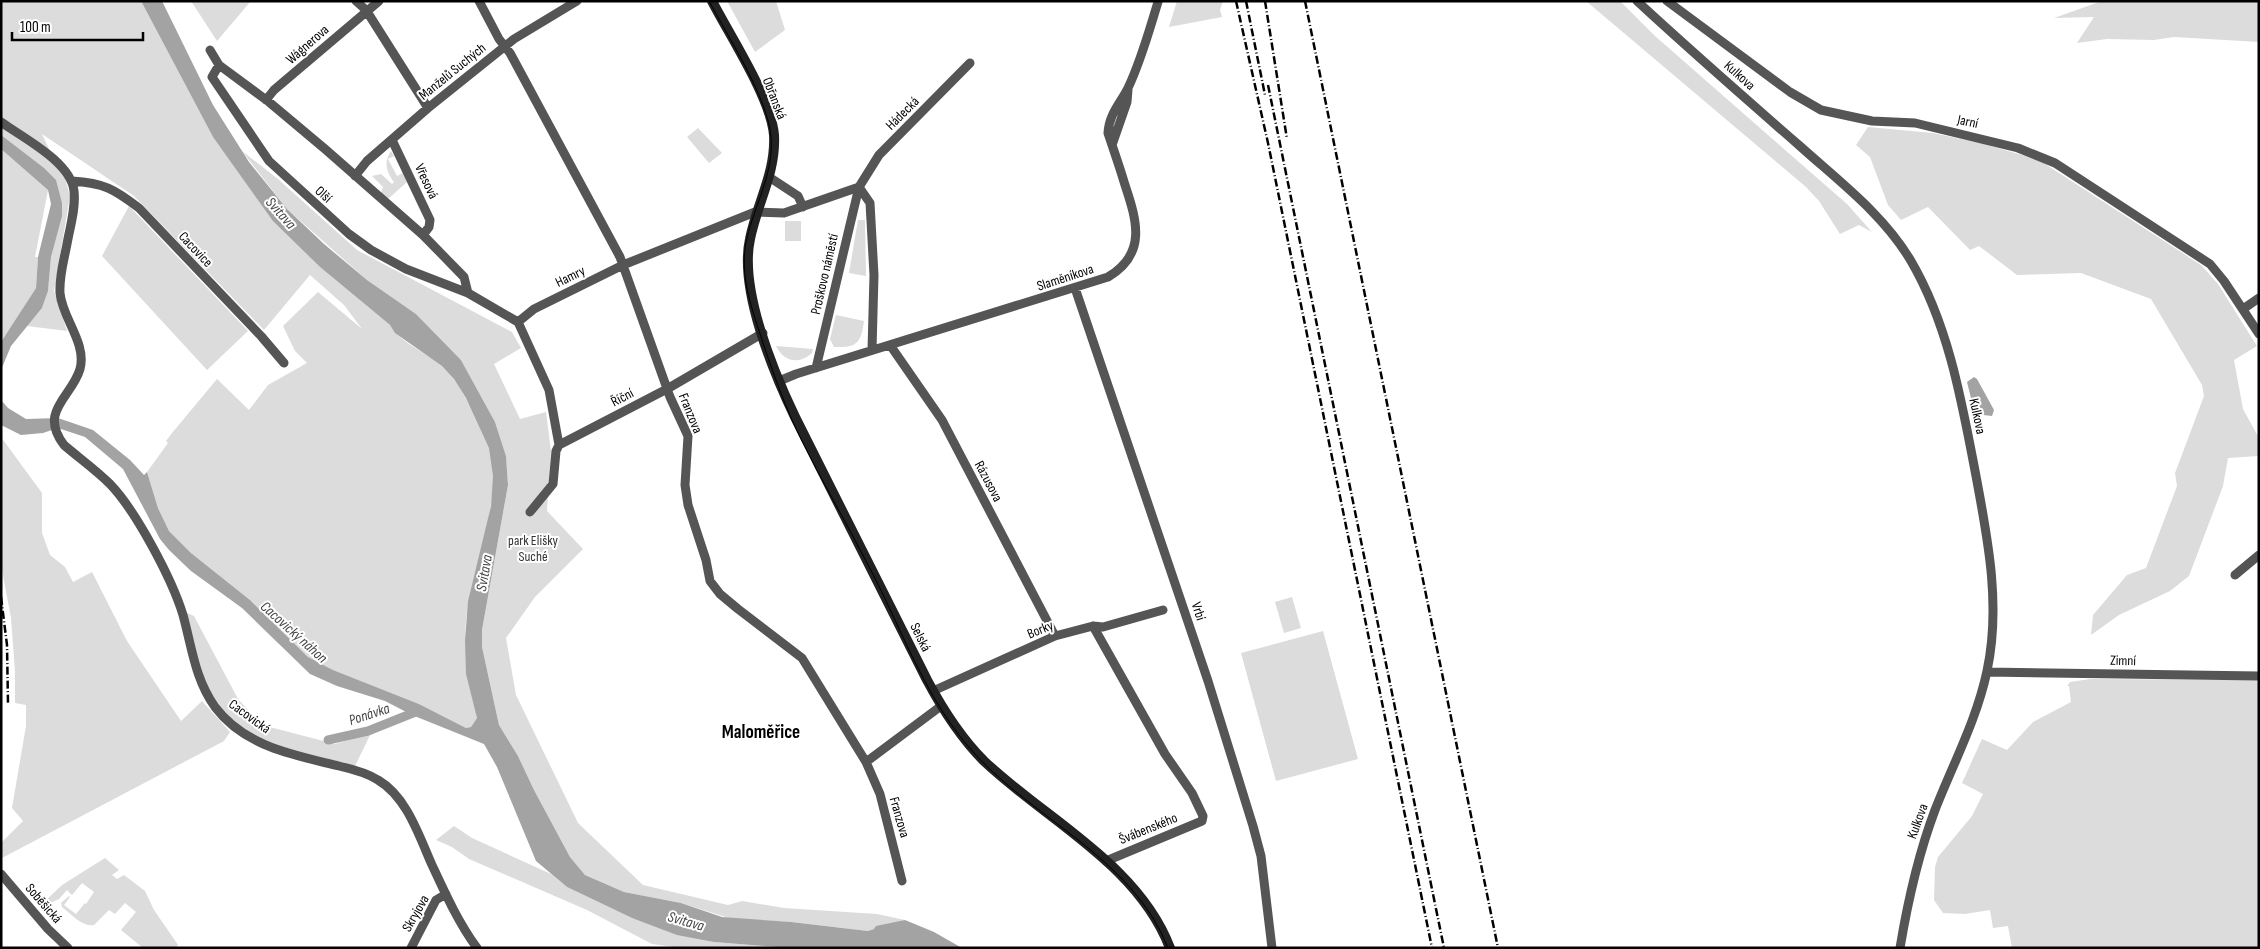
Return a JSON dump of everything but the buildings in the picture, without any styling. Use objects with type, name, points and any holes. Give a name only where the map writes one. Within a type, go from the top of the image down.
[{"type":"main road","name":"Obřanská","points":[[712,1],[760,92],[769,113],[774,134],[773,164],[750,236],[746,255],[746,271]]},
{"type":"main road","name":"Selská","points":[[746,271],[754,305],[779,381],[822,472],[941,706],[958,732],[984,761],[1106,861],[1124,878],[1140,896],[1170,948]]},
{"type":"street","points":[[356,1],[366,10],[428,108]]},
{"type":"street","name":"Wágnerova","points":[[266,100],[274,90],[366,10],[379,1]]},
{"type":"street","points":[[479,1],[505,47]]},
{"type":"street","name":"Manželů Suchých","points":[[355,176],[367,161],[428,108],[505,47],[577,1]]},
{"type":"street","name":"Kulkova","points":[[1637,1],[1872,211],[1910,260],[1929,298],[1951,361],[1960,397],[1989,546],[1994,617],[1987,672],[1975,711],[1934,812],[1918,860],[1911,885],[1900,948]]},
{"type":"street","name":"Jarní","points":[[1667,1],[1790,92],[1821,110],[1872,121],[1915,124],[1982,138],[2018,148],[2055,163],[2210,264],[2218,272],[2259,334]]},
{"type":"street","name":"Slaměníkova","points":[[890,345],[1108,277],[1117,272],[1128,260],[1135,243],[1137,231],[1134,213],[1112,145],[1127,102],[1128,89],[1158,2]]},
{"type":"street","name":"Franzova","points":[[505,47],[604,226],[623,265],[667,389],[688,436],[685,485],[688,505],[706,560],[710,581],[720,594],[802,658],[866,762],[880,794],[902,881]]},
{"type":"street","points":[[210,50],[219,65],[266,100],[423,234],[464,278],[468,293]]},
{"type":"street","name":"Hádecká","points":[[859,187],[879,155],[970,63]]},
{"type":"street","name":"Olší","points":[[219,65],[212,77],[268,161],[349,234],[370,250],[406,269],[468,293],[518,322]]},
{"type":"street","points":[[1,122],[64,168],[72,181]]},
{"type":"street","name":"Vřesová","points":[[392,140],[430,220],[429,228],[423,234]]},
{"type":"street","points":[[770,177],[798,196],[803,207]]},
{"type":"street","name":"Cacovice","points":[[72,181],[98,183],[121,194],[140,208],[278,354],[284,364]]},
{"type":"street","name":"Cacovická","points":[[72,181],[74,199],[60,295],[81,359],[77,376],[62,398],[55,417],[55,429],[64,445],[110,484],[152,547],[171,585],[183,615],[199,678],[216,708],[245,733],[275,750],[355,770],[378,780],[401,802],[446,894],[477,948]]},
{"type":"street","points":[[758,211],[784,213],[859,187],[870,203],[874,275],[872,350]]},
{"type":"street","name":"Proškovo náměstí","points":[[816,368],[859,187]]},
{"type":"street","name":"Hamry","points":[[518,322],[534,309],[623,265],[758,211]]},
{"type":"street","name":"Vrbí","points":[[1075,288],[1184,611],[1260,849],[1272,948]]},
{"type":"street","points":[[2243,309],[2259,298]]},
{"type":"street","points":[[518,322],[549,390],[559,445],[556,451],[553,484],[530,512]]},
{"type":"street","name":"Říční","points":[[559,445],[667,389],[763,333]]},
{"type":"street","points":[[779,381],[890,345]]},
{"type":"street","name":"Rázusova","points":[[890,345],[942,420],[1054,636]]},
{"type":"street","points":[[2235,575],[2259,555]]},
{"type":"street","name":"Borky","points":[[933,691],[1054,636],[1093,626],[1102,627],[1163,610]]},
{"type":"street","name":"Švábenského","points":[[1093,626],[1165,754],[1192,792],[1203,816],[1202,821],[1106,861]]},
{"type":"street","name":"Zimní","points":[[1987,672],[2259,676]]},
{"type":"street","points":[[866,762],[941,706]]},
{"type":"street","name":"Soběšická","points":[[1,874],[68,948]]},
{"type":"street","name":"Skryjova","points":[[411,948],[436,900],[446,894]]},
{"type":"green space","points":[[1,1],[141,1],[213,137],[288,235],[320,267],[390,325],[395,332],[443,367],[458,385],[486,436],[493,470],[489,513],[466,620],[467,657],[477,718],[471,727],[466,728],[419,704],[333,670],[308,657],[250,600],[191,553],[169,531],[158,508],[147,472],[168,443],[166,441],[172,433],[217,379],[249,410],[268,385],[307,363],[295,351],[283,326],[318,292],[362,329],[344,305],[310,275],[264,330],[134,196],[42,134],[58,168],[64,174],[70,196],[54,291],[67,331],[27,326],[42,308],[48,291],[51,257],[62,203],[16,148],[1,135]]},
{"type":"green space","points":[[191,1],[251,1],[217,41]]},
{"type":"green space","points":[[727,1],[776,1],[785,30],[755,52]]},
{"type":"green space","points":[[1177,1],[1223,1],[1220,10],[1222,17],[1169,27]]},
{"type":"green space","points":[[1586,1],[1620,1],[1655,36],[1847,204],[1872,232],[1859,225],[1840,234],[1819,201],[1806,187]]},
{"type":"green space","points":[[2102,1],[2259,1],[2259,42],[2174,37],[2154,40],[2107,39],[2077,43],[2094,17],[2054,18]]},
{"type":"green space","points":[[1868,127],[1933,133],[1984,144],[2039,160],[2201,265],[2218,284],[2257,346],[2234,360],[2243,409],[2259,438],[2259,456],[2228,458],[2223,486],[2189,576],[2170,591],[2119,615],[2091,635],[2093,615],[2127,575],[2146,568],[2177,486],[2175,473],[2204,396],[2202,385],[2151,299],[2081,273],[2017,275],[1979,246],[1970,250],[1928,207],[1901,220],[1888,205],[1870,157],[1856,145]]},
{"type":"green space","points":[[698,128],[722,153],[709,163],[687,137]]},
{"type":"green space","points":[[1,149],[48,190],[35,257],[38,257],[36,288],[1,342]]},
{"type":"green space","name":"park Elišky Suché","points":[[242,151],[278,179],[357,250],[512,332],[521,348],[494,364],[520,419],[546,412],[551,451],[547,511],[583,549],[535,597],[506,638],[516,695],[578,823],[643,885],[728,905],[742,901],[784,908],[877,914],[905,920],[868,931],[791,922],[732,919],[681,903],[624,892],[585,875],[570,857],[518,756],[499,725],[482,647],[482,630],[508,485],[506,456],[495,422],[461,360],[416,314],[367,280],[287,209]]},
{"type":"green space","points":[[391,151],[394,156],[388,159],[397,176],[403,173],[407,182],[388,199],[381,193],[383,187],[372,176],[381,174],[392,184],[394,182],[389,175],[387,167],[387,159]]},
{"type":"green space","points":[[129,206],[248,331],[207,370],[102,256]]},
{"type":"green space","points":[[858,220],[865,220],[866,276],[849,273]]},
{"type":"green space","points":[[785,221],[801,221],[801,241],[785,241]]},
{"type":"green space","points":[[836,315],[864,321],[859,339],[853,345],[834,347],[830,339]]},
{"type":"green space","points":[[776,346],[813,349],[812,353],[807,357],[792,360],[783,356]]},
{"type":"green space","points":[[1,437],[42,493],[42,533],[50,555],[65,567],[73,582],[92,572],[127,641],[181,721],[202,701],[230,732],[224,741],[2,858],[1,843],[23,821],[12,808],[26,726],[26,705],[15,703],[11,618],[1,565]]},
{"type":"green space","points":[[1292,597],[1301,628],[1284,633],[1275,602]]},
{"type":"green space","points":[[185,612],[194,616],[238,699],[262,725],[335,744],[371,733],[355,766],[291,751],[265,741],[244,730],[228,716],[215,700],[205,681],[197,660]]},
{"type":"green space","points":[[1323,631],[1358,759],[1276,781],[1241,653]]},
{"type":"green space","points":[[2090,679],[2259,680],[2259,948],[2012,948],[2008,926],[1993,928],[1990,910],[1965,914],[1943,913],[1934,900],[1935,867],[1938,857],[1972,816],[1983,794],[1962,783],[1982,739],[2007,750],[2033,722],[2071,702],[2069,686],[2067,686],[2070,682]]},
{"type":"green space","points":[[454,826],[472,838],[551,874],[567,887],[632,918],[714,942],[791,948],[682,948],[652,944],[587,910],[469,859],[452,847],[436,840]]},
{"type":"green space","points":[[105,858],[119,870],[112,875],[117,879],[124,875],[145,891],[154,910],[178,945],[176,948],[143,948],[121,930],[136,912],[125,903],[115,914],[109,910],[94,925],[85,924],[77,919],[62,907],[61,903],[69,896],[64,905],[76,914],[94,892],[82,883],[72,895],[67,890],[59,899],[44,906],[42,904],[62,885]]},
{"type":"water","name":"Svitava","points":[[141,1],[162,1],[213,105],[249,162],[287,209],[324,244],[367,280],[416,314],[461,360],[495,422],[506,456],[508,485],[482,630],[482,647],[499,725],[518,756],[570,857],[585,875],[624,892],[681,903],[722,917],[791,922],[868,931],[876,926],[905,920],[934,932],[962,948],[791,948],[714,942],[677,935],[632,918],[567,887],[536,861],[497,767],[484,744],[412,715],[385,701],[337,686],[310,674],[242,608],[191,571],[169,550],[160,539],[123,469],[85,437],[58,428],[43,433],[21,435],[1,425],[1,400],[8,408],[26,419],[58,418],[93,430],[130,460],[144,475],[147,472],[158,508],[169,531],[191,553],[250,600],[308,657],[333,670],[419,704],[466,728],[471,727],[477,718],[466,674],[465,640],[468,601],[491,506],[493,476],[489,448],[466,398],[454,379],[442,366],[395,333],[390,325],[320,267],[273,221],[213,137]]},
{"type":"water","points":[[1,135],[44,168],[56,180],[62,203],[62,216],[51,257],[48,291],[42,308],[11,346],[1,370],[1,342],[36,288],[38,257],[51,204],[48,190],[1,149]]},
{"type":"water","points":[[1974,377],[1977,379],[1994,410],[1992,416],[1975,414],[1967,382]]},
{"type":"waterway","name":"Ponávka","points":[[328,740],[368,731],[418,711]]},
{"type":"tram line","points":[[709,1],[755,86],[768,121],[771,137],[770,163],[750,225],[744,266],[751,306],[768,358],[801,439],[878,584],[924,680],[951,724],[967,745],[992,771],[1105,862],[1130,887],[1152,916],[1168,948]]},
{"type":"railway","points":[[1236,1],[1268,143],[1432,948]]},
{"type":"railway","points":[[1246,1],[1265,95]]},
{"type":"railway","points":[[1265,1],[1287,139]]},
{"type":"railway","points":[[1305,1],[1498,948]]},
{"type":"railway","points":[[1268,85],[1444,948]]},
{"type":"railway","points":[[1,597],[7,645],[8,704]]},
{"type":"district","name":"Maloměřice","points":[[761,731]]},
{"type":"water label","name":"Cacovický náhon","points":[[294,632]]}]
